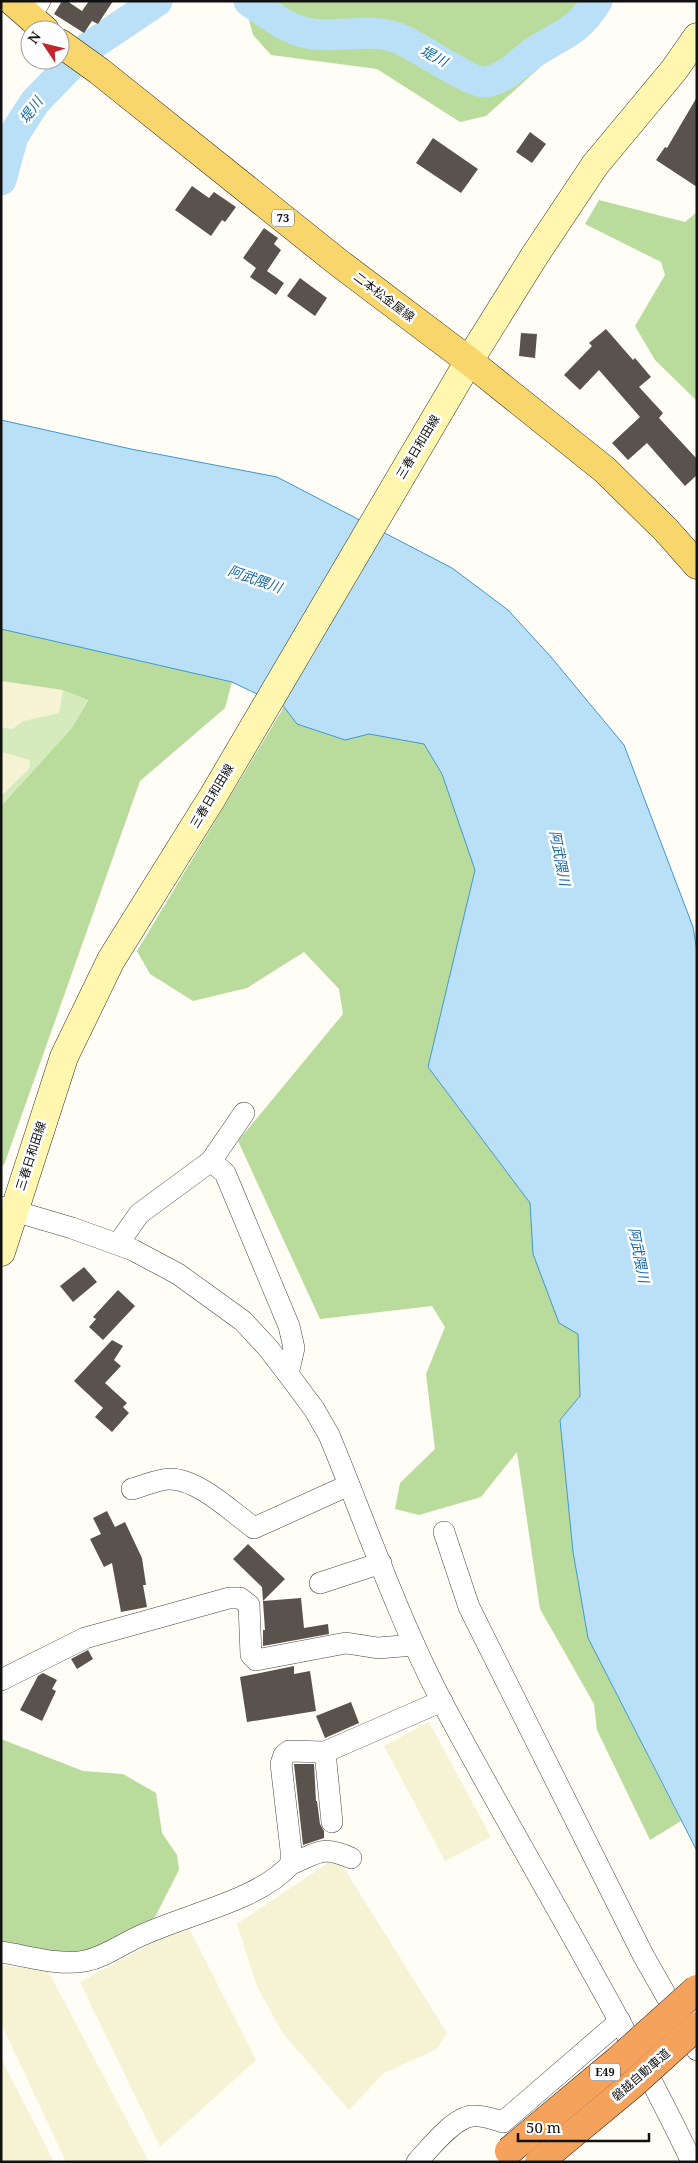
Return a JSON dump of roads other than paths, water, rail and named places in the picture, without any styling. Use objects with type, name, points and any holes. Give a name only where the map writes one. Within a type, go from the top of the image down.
[{"type":"highway","name":"E49","points":[[509,2151],[604,2073],[697,1988]]},
{"type":"highway","name":"磐越自動車道","points":[[539,2162],[633,2084],[697,2026]]},
{"type":"main road","name":"三春日和田線","points":[[1,1252],[7,1208],[64,1057],[111,960],[200,816],[469,361],[535,255],[594,165],[674,70],[697,37]]},
{"type":"main road","name":"二本松金屋線","points":[[70,51],[99,71],[339,264],[469,361],[605,470],[693,556]]},
{"type":"street","points":[[118,1244],[139,1214],[211,1161],[244,1113]]},
{"type":"street","points":[[211,1161],[225,1173],[289,1326],[294,1348],[288,1374]]},
{"type":"street","points":[[7,1208],[118,1244],[159,1262],[178,1274],[243,1321],[268,1348],[314,1409],[329,1434],[414,1645],[442,1701],[620,2021],[692,2162]]},
{"type":"street","points":[[132,1489],[168,1479],[180,1480],[192,1484],[254,1528],[349,1485]]},
{"type":"street","points":[[444,1532],[469,1607],[643,1955],[697,2050]]},
{"type":"street","points":[[320,1583],[381,1563]]},
{"type":"street","points":[[1,1680],[84,1638],[229,1598],[240,1598],[249,1605],[252,1655],[256,1660],[346,1643],[378,1648],[414,1645]]},
{"type":"street","points":[[291,1864],[292,1850],[281,1764],[284,1754],[289,1751],[325,1752],[442,1701]]},
{"type":"street","points":[[325,1752],[332,1822]]},
{"type":"street","points":[[1,1952],[64,1963],[85,1961],[105,1954],[141,1936],[245,1895],[282,1874],[291,1864],[326,1850],[350,1858]]},
{"type":"street","points":[[417,2162],[460,2120],[471,2116],[485,2116],[503,2122],[620,2021]]},
{"type":"water","name":"阿武隈川","points":[[1,420],[131,449],[277,477],[452,568],[508,610],[551,657],[624,745],[693,927],[697,951],[697,1851],[588,1638],[573,1552],[560,1420],[580,1396],[578,1334],[559,1323],[533,1254],[530,1203],[428,1067],[475,870],[442,774],[424,744],[369,734],[345,740],[297,724],[284,707],[232,682],[1,629]]},
{"type":"waterway","name":"堤川","points":[[1,180],[13,136],[35,102],[86,49],[157,1]]},
{"type":"waterway","name":"堤川","points":[[249,1],[295,30],[324,35],[368,33],[400,39],[456,71],[478,81],[485,82],[506,74],[536,51],[577,26],[597,1]]}]
